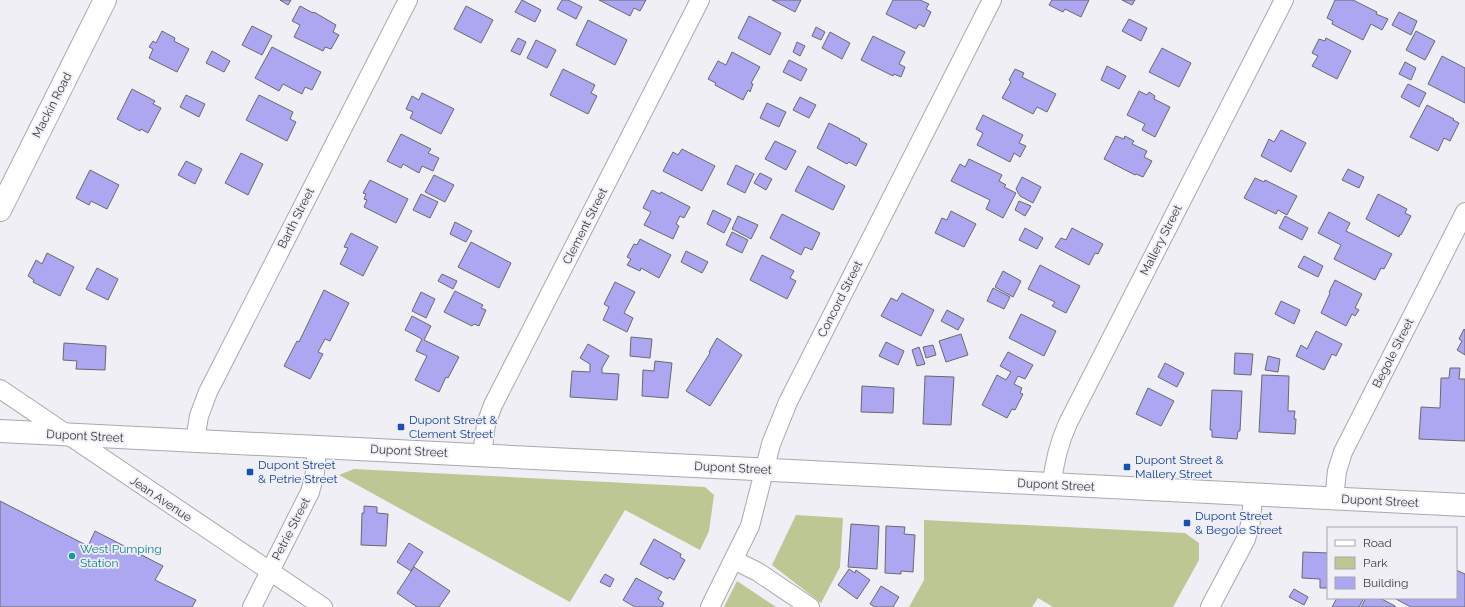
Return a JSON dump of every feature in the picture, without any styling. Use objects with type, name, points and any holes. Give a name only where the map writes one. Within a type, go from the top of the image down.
[{"type":"street","name":"Mackin Road","points":[[0,210],[105,0]]},
{"type":"street","name":"Barth Street","points":[[195,440],[199,416],[204,399],[408,0]]},
{"type":"street","name":"Clement Street","points":[[482,455],[486,424],[493,405],[700,0]]},
{"type":"street","name":"Concord Street","points":[[710,607],[750,526],[774,434],[788,402],[992,0]]},
{"type":"street","name":"Mallery Street","points":[[1052,484],[1056,453],[1068,423],[1284,0]]},
{"type":"street","name":"Begole Street","points":[[1334,498],[1337,471],[1343,452],[1465,212]]},
{"type":"street","name":"Jean Avenue","points":[[0,389],[323,607]]},
{"type":"street","name":"Dupont Street","points":[[0,431],[1334,498],[1465,506]]},
{"type":"street","name":"Petrie Street","points":[[252,607],[310,492],[315,473],[317,446]]},
{"type":"street","points":[[1210,607],[1246,539],[1253,508],[1253,494]]},
{"type":"street","points":[[734,560],[763,575],[810,607]]},
{"type":"green space","points":[[354,469],[705,487],[714,495],[709,531],[700,550],[625,510],[570,602],[339,475]]},
{"type":"green space","points":[[796,515],[843,518],[840,567],[821,603],[772,565]]},
{"type":"green space","points":[[924,520],[1185,533],[1199,543],[1199,560],[1173,607],[1053,607],[1038,598],[1032,607],[909,607],[924,580]]},
{"type":"green space","points":[[737,581],[776,607],[724,607]]},
{"type":"building","points":[[280,0],[291,0],[288,5]]},
{"type":"building","points":[[522,0],[541,10],[535,22],[515,12]]},
{"type":"building","points":[[562,0],[568,0],[582,7],[576,19],[557,9]]},
{"type":"building","points":[[599,0],[646,0],[640,11],[634,8],[630,16]]},
{"type":"building","points":[[772,0],[801,0],[795,12]]},
{"type":"building","points":[[893,0],[920,0],[929,4],[926,9],[931,12],[924,27],[919,24],[916,29],[886,14]]},
{"type":"building","points":[[1052,0],[1089,0],[1081,17],[1065,9],[1063,12],[1049,5]]},
{"type":"building","points":[[1122,0],[1135,0],[1132,5]]},
{"type":"building","points":[[1335,0],[1353,0],[1377,12],[1376,14],[1388,19],[1382,30],[1371,24],[1363,40],[1332,24],[1333,21],[1327,18]]},
{"type":"building","points":[[300,6],[313,13],[314,12],[336,25],[333,32],[339,35],[331,49],[325,47],[323,51],[294,37],[300,25],[292,21]]},
{"type":"building","points":[[466,6],[493,20],[481,43],[454,29]]},
{"type":"building","points":[[1399,12],[1417,21],[1411,35],[1392,25]]},
{"type":"building","points":[[749,16],[781,33],[770,55],[738,38]]},
{"type":"building","points":[[1129,19],[1147,28],[1141,41],[1122,31]]},
{"type":"building","points":[[588,20],[627,40],[615,65],[576,45]]},
{"type":"building","points":[[252,26],[272,36],[262,55],[242,45]]},
{"type":"building","points":[[816,27],[825,32],[821,40],[812,36]]},
{"type":"building","points":[[162,31],[175,38],[174,41],[189,49],[177,72],[149,58],[153,49],[149,47],[153,41],[156,43]]},
{"type":"building","points":[[1416,31],[1435,41],[1425,60],[1406,50]]},
{"type":"building","points":[[830,32],[850,43],[842,59],[822,48]]},
{"type":"building","points":[[873,36],[905,52],[899,64],[905,67],[901,77],[894,74],[893,76],[861,60]]},
{"type":"building","points":[[518,38],[526,42],[520,55],[511,51]]},
{"type":"building","points":[[1326,38],[1351,51],[1337,79],[1312,66],[1318,56],[1312,53],[1319,39],[1325,41]]},
{"type":"building","points":[[536,40],[556,50],[547,68],[527,58]]},
{"type":"building","points":[[797,42],[805,46],[800,56],[793,52]]},
{"type":"building","points":[[272,47],[321,72],[312,90],[305,87],[302,94],[283,84],[279,91],[255,78]]},
{"type":"building","points":[[1162,48],[1191,63],[1179,87],[1149,72]]},
{"type":"building","points":[[212,51],[230,61],[224,72],[206,63]]},
{"type":"building","points":[[732,52],[760,67],[751,83],[753,84],[750,92],[748,90],[743,100],[715,85],[716,83],[708,79],[718,61],[726,65]]},
{"type":"building","points":[[1442,56],[1465,68],[1465,103],[1428,84]]},
{"type":"building","points":[[789,60],[807,69],[801,81],[783,72]]},
{"type":"building","points":[[1405,62],[1416,68],[1411,80],[1399,74]]},
{"type":"building","points":[[1107,66],[1126,76],[1119,89],[1101,80]]},
{"type":"building","points":[[563,69],[595,85],[591,93],[597,96],[588,114],[550,95]]},
{"type":"building","points":[[1015,69],[1024,73],[1022,77],[1056,94],[1047,112],[1037,107],[1033,114],[1002,98],[1011,82],[1009,80]]},
{"type":"building","points":[[1408,84],[1426,93],[1419,107],[1401,97]]},
{"type":"building","points":[[132,89],[155,101],[153,104],[161,108],[148,133],[141,129],[140,131],[117,119]]},
{"type":"building","points":[[1139,91],[1147,95],[1149,92],[1155,96],[1154,99],[1170,107],[1155,137],[1142,130],[1145,124],[1127,115]]},
{"type":"building","points":[[422,93],[454,109],[441,134],[410,118],[413,112],[406,109],[412,96],[419,100]]},
{"type":"building","points":[[186,95],[205,104],[199,117],[180,107]]},
{"type":"building","points":[[259,95],[293,112],[290,119],[296,122],[287,141],[246,120]]},
{"type":"building","points":[[800,97],[816,105],[809,118],[793,110]]},
{"type":"building","points":[[767,103],[786,112],[779,127],[760,118]]},
{"type":"building","points":[[1427,105],[1459,123],[1450,141],[1444,138],[1438,151],[1410,137]]},
{"type":"building","points":[[983,115],[1023,135],[1019,143],[1026,146],[1020,157],[1014,153],[1010,162],[977,145],[983,133],[976,129]]},
{"type":"building","points":[[829,123],[867,144],[856,166],[849,162],[847,164],[817,148]]},
{"type":"building","points":[[1281,130],[1306,143],[1291,172],[1261,156],[1269,139],[1274,142]]},
{"type":"building","points":[[401,134],[431,149],[428,153],[439,158],[433,171],[422,166],[419,173],[403,164],[401,168],[387,161]]},
{"type":"building","points":[[1116,136],[1124,139],[1125,136],[1134,141],[1132,144],[1147,151],[1144,157],[1152,161],[1143,177],[1136,174],[1135,175],[1104,159]]},
{"type":"building","points":[[775,141],[796,151],[786,170],[765,159]]},
{"type":"building","points":[[682,149],[715,166],[702,191],[663,171],[673,152],[678,155]]},
{"type":"building","points":[[241,153],[263,164],[248,195],[225,183]]},
{"type":"building","points":[[969,159],[1002,175],[999,181],[1006,185],[1004,187],[1016,193],[1003,218],[986,209],[990,200],[951,181],[960,164],[965,167]]},
{"type":"building","points":[[186,161],[202,169],[195,184],[178,175]]},
{"type":"building","points":[[736,165],[754,174],[745,193],[727,184]]},
{"type":"building","points":[[808,166],[845,186],[833,210],[795,191]]},
{"type":"building","points":[[1348,169],[1364,177],[1359,188],[1342,180]]},
{"type":"building","points":[[90,170],[119,185],[107,209],[91,201],[89,205],[76,198]]},
{"type":"building","points":[[760,173],[772,179],[766,190],[754,183]]},
{"type":"building","points":[[434,175],[454,185],[445,202],[425,192]]},
{"type":"building","points":[[1022,177],[1041,187],[1033,203],[1020,196],[1016,189]]},
{"type":"building","points":[[1255,178],[1264,182],[1265,180],[1297,196],[1287,215],[1278,210],[1276,214],[1244,198]]},
{"type":"building","points":[[370,180],[408,199],[396,223],[364,207],[367,200],[364,199],[366,194],[363,193]]},
{"type":"building","points":[[652,190],[660,194],[661,192],[690,207],[684,218],[680,216],[676,224],[679,226],[673,239],[644,225],[651,212],[643,208]]},
{"type":"building","points":[[421,194],[438,202],[430,218],[413,210]]},
{"type":"building","points":[[1378,194],[1407,209],[1405,213],[1411,216],[1399,237],[1366,219]]},
{"type":"building","points":[[1019,201],[1031,206],[1025,216],[1015,210]]},
{"type":"building","points":[[713,210],[731,219],[724,233],[707,224]]},
{"type":"building","points":[[951,211],[976,224],[964,247],[935,233],[942,218],[947,220]]},
{"type":"building","points":[[1329,212],[1350,223],[1346,231],[1392,254],[1384,269],[1381,268],[1375,280],[1334,259],[1341,245],[1318,233]]},
{"type":"building","points":[[782,214],[820,233],[812,250],[805,247],[801,255],[770,238]]},
{"type":"building","points":[[738,216],[758,225],[751,239],[732,229]]},
{"type":"building","points":[[1285,216],[1308,228],[1302,240],[1279,228]]},
{"type":"building","points":[[455,222],[472,231],[466,242],[450,234]]},
{"type":"building","points":[[1025,228],[1043,238],[1037,249],[1019,240]]},
{"type":"building","points":[[1072,228],[1103,244],[1098,254],[1095,253],[1089,265],[1055,247],[1061,238],[1066,240]]},
{"type":"building","points":[[732,232],[748,240],[742,253],[726,245]]},
{"type":"building","points":[[351,233],[378,247],[363,276],[340,264],[348,248],[344,247]]},
{"type":"building","points":[[640,239],[671,255],[659,278],[641,268],[640,271],[627,265],[631,259],[627,257],[634,244],[637,245]]},
{"type":"building","points":[[471,242],[511,263],[499,288],[458,267]]},
{"type":"building","points":[[686,251],[708,262],[702,273],[681,262]]},
{"type":"building","points":[[47,253],[74,267],[60,296],[33,282],[34,280],[28,276],[36,260],[42,264]]},
{"type":"building","points":[[762,255],[794,271],[790,278],[796,281],[787,299],[750,280]]},
{"type":"building","points":[[1304,256],[1323,266],[1318,277],[1298,267]]},
{"type":"building","points":[[1040,265],[1080,286],[1066,313],[1052,306],[1055,302],[1028,289]]},
{"type":"building","points":[[97,268],[118,279],[108,300],[86,289]]},
{"type":"building","points":[[1003,271],[1021,281],[1013,297],[995,287]]},
{"type":"building","points":[[442,274],[457,281],[453,289],[438,281]]},
{"type":"building","points":[[1335,280],[1362,294],[1355,308],[1359,310],[1355,316],[1352,314],[1346,326],[1321,313]]},
{"type":"building","points":[[615,282],[635,292],[624,313],[633,318],[627,332],[603,320],[609,307],[604,304]]},
{"type":"building","points":[[993,288],[1010,297],[1004,309],[987,301]]},
{"type":"building","points":[[324,290],[349,303],[330,341],[325,339],[318,352],[323,354],[310,379],[284,366],[297,341],[299,342]]},
{"type":"building","points":[[455,291],[483,305],[481,308],[486,310],[479,326],[474,324],[472,326],[444,312]]},
{"type":"building","points":[[421,292],[435,299],[426,318],[412,311]]},
{"type":"building","points":[[902,293],[934,310],[921,336],[881,316],[891,298],[897,301]]},
{"type":"building","points":[[1281,301],[1300,310],[1294,324],[1275,314]]},
{"type":"building","points":[[947,310],[964,319],[958,330],[941,321]]},
{"type":"building","points":[[1021,314],[1056,331],[1044,356],[1009,338]]},
{"type":"building","points":[[412,316],[431,326],[424,340],[459,357],[448,378],[446,377],[439,392],[415,380],[427,356],[416,351],[422,339],[405,330]]},
{"type":"building","points":[[1464,329],[1465,355],[1457,350],[1462,341],[1459,339]]},
{"type":"building","points":[[1316,331],[1342,344],[1336,356],[1332,354],[1324,370],[1296,356],[1301,345],[1307,349]]},
{"type":"building","points":[[961,334],[968,355],[946,362],[939,341]]},
{"type":"building","points":[[631,337],[652,339],[650,358],[630,356]]},
{"type":"building","points":[[717,338],[742,355],[710,406],[686,391],[710,353],[709,352]]},
{"type":"building","points":[[886,342],[904,351],[898,365],[879,356]]},
{"type":"building","points":[[64,343],[106,346],[105,370],[76,369],[77,361],[63,360]]},
{"type":"building","points":[[588,344],[609,356],[602,368],[602,373],[619,374],[617,400],[570,397],[572,371],[590,372],[590,364],[580,358]]},
{"type":"building","points":[[933,345],[936,355],[926,358],[923,347]]},
{"type":"building","points":[[919,347],[925,364],[917,366],[912,350]]},
{"type":"building","points":[[1008,352],[1033,365],[1025,379],[1018,376],[1014,384],[1022,388],[1020,393],[1023,394],[1015,410],[1012,409],[1007,418],[982,405],[997,375],[1006,380],[1011,372],[1000,366]]},
{"type":"building","points":[[1235,353],[1253,354],[1251,375],[1234,374]]},
{"type":"building","points":[[1268,356],[1280,359],[1278,372],[1265,370]]},
{"type":"building","points":[[655,361],[672,363],[668,398],[642,396],[643,370],[654,371]]},
{"type":"building","points":[[1165,363],[1184,373],[1177,387],[1158,377]]},
{"type":"building","points":[[1450,368],[1460,368],[1459,379],[1465,379],[1465,441],[1419,439],[1421,407],[1440,408],[1441,378],[1449,378]]},
{"type":"building","points":[[1262,375],[1289,376],[1288,411],[1295,411],[1295,434],[1259,432]]},
{"type":"building","points":[[925,376],[954,377],[951,425],[923,424]]},
{"type":"building","points":[[862,386],[894,388],[893,413],[861,412]]},
{"type":"building","points":[[1148,388],[1174,401],[1161,426],[1136,414]]},
{"type":"building","points":[[1212,390],[1242,391],[1240,431],[1238,431],[1237,439],[1212,437],[1212,430],[1210,430]]},
{"type":"building","name":"West Pumping Station","points":[[0,501],[88,546],[95,531],[163,566],[155,580],[196,600],[192,607],[0,607]]},
{"type":"building","points":[[364,506],[377,507],[377,513],[388,514],[386,546],[361,545],[362,513],[364,513]]},
{"type":"building","points":[[851,524],[879,526],[877,569],[848,567]]},
{"type":"building","points":[[886,526],[905,527],[904,534],[915,535],[913,572],[901,571],[901,574],[885,573]]},
{"type":"building","points":[[654,539],[681,554],[680,557],[685,560],[674,580],[669,577],[668,579],[640,564]]},
{"type":"building","points":[[409,543],[423,552],[411,571],[397,562]]},
{"type":"building","points":[[1303,552],[1327,553],[1327,588],[1320,588],[1320,579],[1302,578]]},
{"type":"building","points":[[414,567],[450,591],[439,607],[417,607],[397,593]]},
{"type":"building","points":[[849,569],[855,573],[856,570],[870,580],[857,599],[838,585]]},
{"type":"building","points":[[1457,570],[1465,574],[1465,607],[1411,607],[1396,599],[1457,599]]},
{"type":"building","points":[[605,574],[614,579],[610,587],[600,582]]},
{"type":"building","points":[[636,578],[662,592],[658,599],[664,603],[662,607],[635,607],[623,600]]},
{"type":"building","points":[[881,586],[899,597],[893,607],[875,607],[870,604]]},
{"type":"building","points":[[1294,589],[1308,597],[1304,605],[1289,597]]},
{"type":"building","points":[[1336,599],[1363,599],[1359,607],[1332,607]]},
{"type":"building","points":[[1365,599],[1382,599],[1395,606],[1395,607],[1361,607]]},
{"type":"place","name":"Dupont Street & Clement Street","points":[[401,427]]},
{"type":"place","name":"Dupont Street & Mallery Street","points":[[1127,467]]},
{"type":"place","name":"Dupont Street & Petrie Street","points":[[250,472]]},
{"type":"place","name":"Dupont Street & Begole Street","points":[[1187,523]]},
{"type":"place","name":"West Pumping Station","points":[[72,556]]}]
